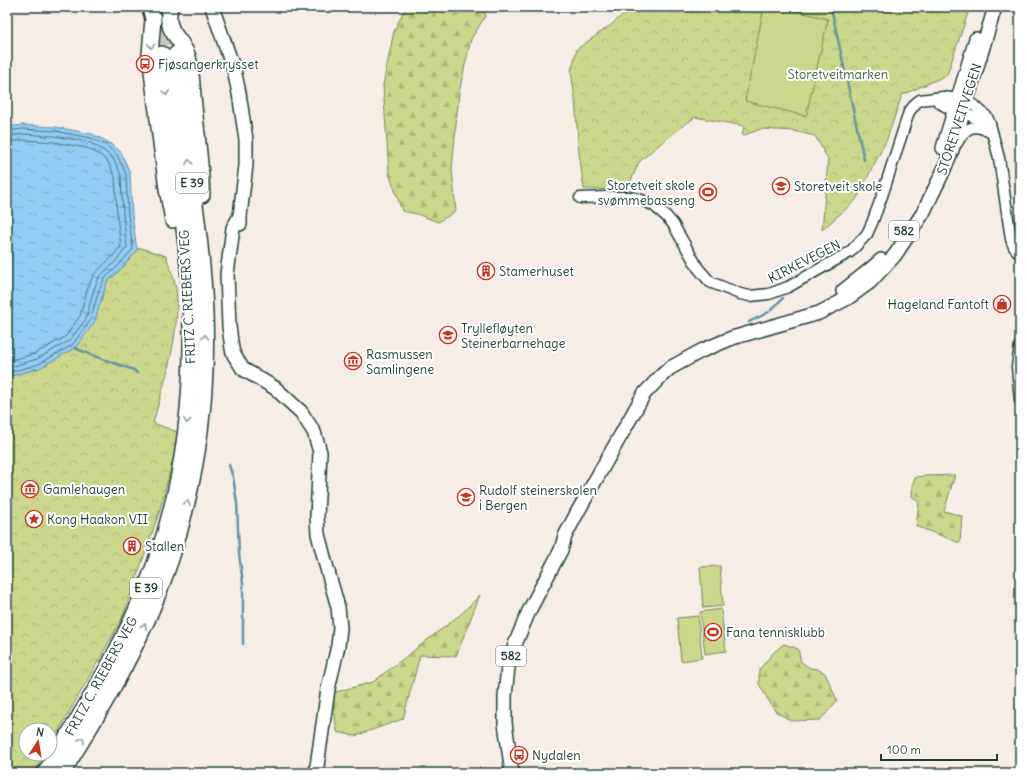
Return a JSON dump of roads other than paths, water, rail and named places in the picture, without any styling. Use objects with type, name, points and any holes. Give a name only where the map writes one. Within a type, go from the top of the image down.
[{"type":"highway","name":"E 39","points":[[150,7],[153,19],[150,54],[158,125],[179,252],[189,280]]},
{"type":"highway","name":"E 39","points":[[170,7],[169,25],[188,57],[191,75],[201,169],[205,250],[205,312]]},
{"type":"highway","name":"FRITZ C. RIEBERS VEG","points":[[45,773],[97,687],[126,632],[145,589],[163,540],[176,490],[188,422],[191,360],[189,280],[167,102],[169,54],[181,109],[198,230],[205,312],[205,384],[201,430],[190,492],[176,544],[158,594],[135,644],[109,694],[62,773]]},
{"type":"main road","points":[[204,7],[213,13],[234,70],[246,140],[246,165],[240,216],[233,228],[227,274],[231,344],[234,355],[243,369],[275,388],[301,412],[314,432],[320,452],[317,517],[318,534],[338,606],[340,628],[338,646],[328,689],[316,773]]},
{"type":"main road","name":"STORETVEITVEGEN","points":[[512,773],[504,712],[508,667],[520,631],[561,550],[575,534],[590,506],[602,480],[607,461],[644,394],[651,385],[670,368],[691,355],[732,338],[806,317],[831,307],[848,298],[870,282],[890,262],[923,213],[952,150],[961,106],[986,7]]},
{"type":"main road","name":"STORETVEITVEGEN","points":[[806,317],[826,301],[846,289],[886,255],[900,238],[919,207],[961,106],[995,7]]},
{"type":"street","name":"KIRKEVEGEN","points":[[580,198],[622,197],[639,199],[646,202],[670,219],[698,268],[710,282],[740,294],[750,296],[769,294],[788,286],[850,252],[863,239],[870,229],[909,112],[920,100],[935,98],[939,104],[961,106],[980,120],[992,133]]},
{"type":"street","points":[[952,150],[961,135],[970,128],[979,127],[992,133],[999,158],[1012,239],[1014,247],[1020,254]]},
{"type":"street","points":[[1020,345],[1017,367],[1020,400]]},
{"type":"water","points":[[22,125],[56,127],[92,134],[108,142],[121,152],[130,173],[132,215],[137,251],[107,282],[94,323],[75,348],[40,368],[7,377],[7,127]]},
{"type":"waterway","points":[[831,7],[864,160]]},
{"type":"waterway","points":[[771,310],[783,298]]},
{"type":"waterway","points":[[749,322],[769,312]]},
{"type":"waterway","points":[[75,348],[134,370],[137,373]]},
{"type":"waterway","points":[[229,465],[233,477],[237,503],[239,554],[243,583],[243,644]]},
{"type":"tunnel","points":[[160,7],[162,54]]},
{"type":"place","name":"Fjøsangerkrysset","points":[[145,64]]},
{"type":"place","name":"Storetveit skole","points":[[781,186]]},
{"type":"place","name":"Storetveit skole svømmebasseng","points":[[708,192]]},
{"type":"place","name":"Stamerhuset","points":[[486,271]]},
{"type":"place","name":"Hageland Fantoft","points":[[1002,304]]},
{"type":"place","name":"Tryllefløyten Steinerbarnehage","points":[[448,335]]},
{"type":"place","name":"Rasmussen Samlingene","points":[[353,361]]},
{"type":"place","name":"Gamlehaugen","points":[[30,489]]},
{"type":"place","name":"Rudolf steinerskolen i Bergen","points":[[466,497]]},
{"type":"place","name":"Kong Haakon VII","points":[[34,519]]},
{"type":"place","name":"Stallen","points":[[132,546]]},
{"type":"place","name":"Fana tennisklubb","points":[[713,632]]},
{"type":"place","name":"Nydalen","points":[[519,755]]},
{"type":"park label","name":"Storetveitmarken","points":[[838,74]]}]
